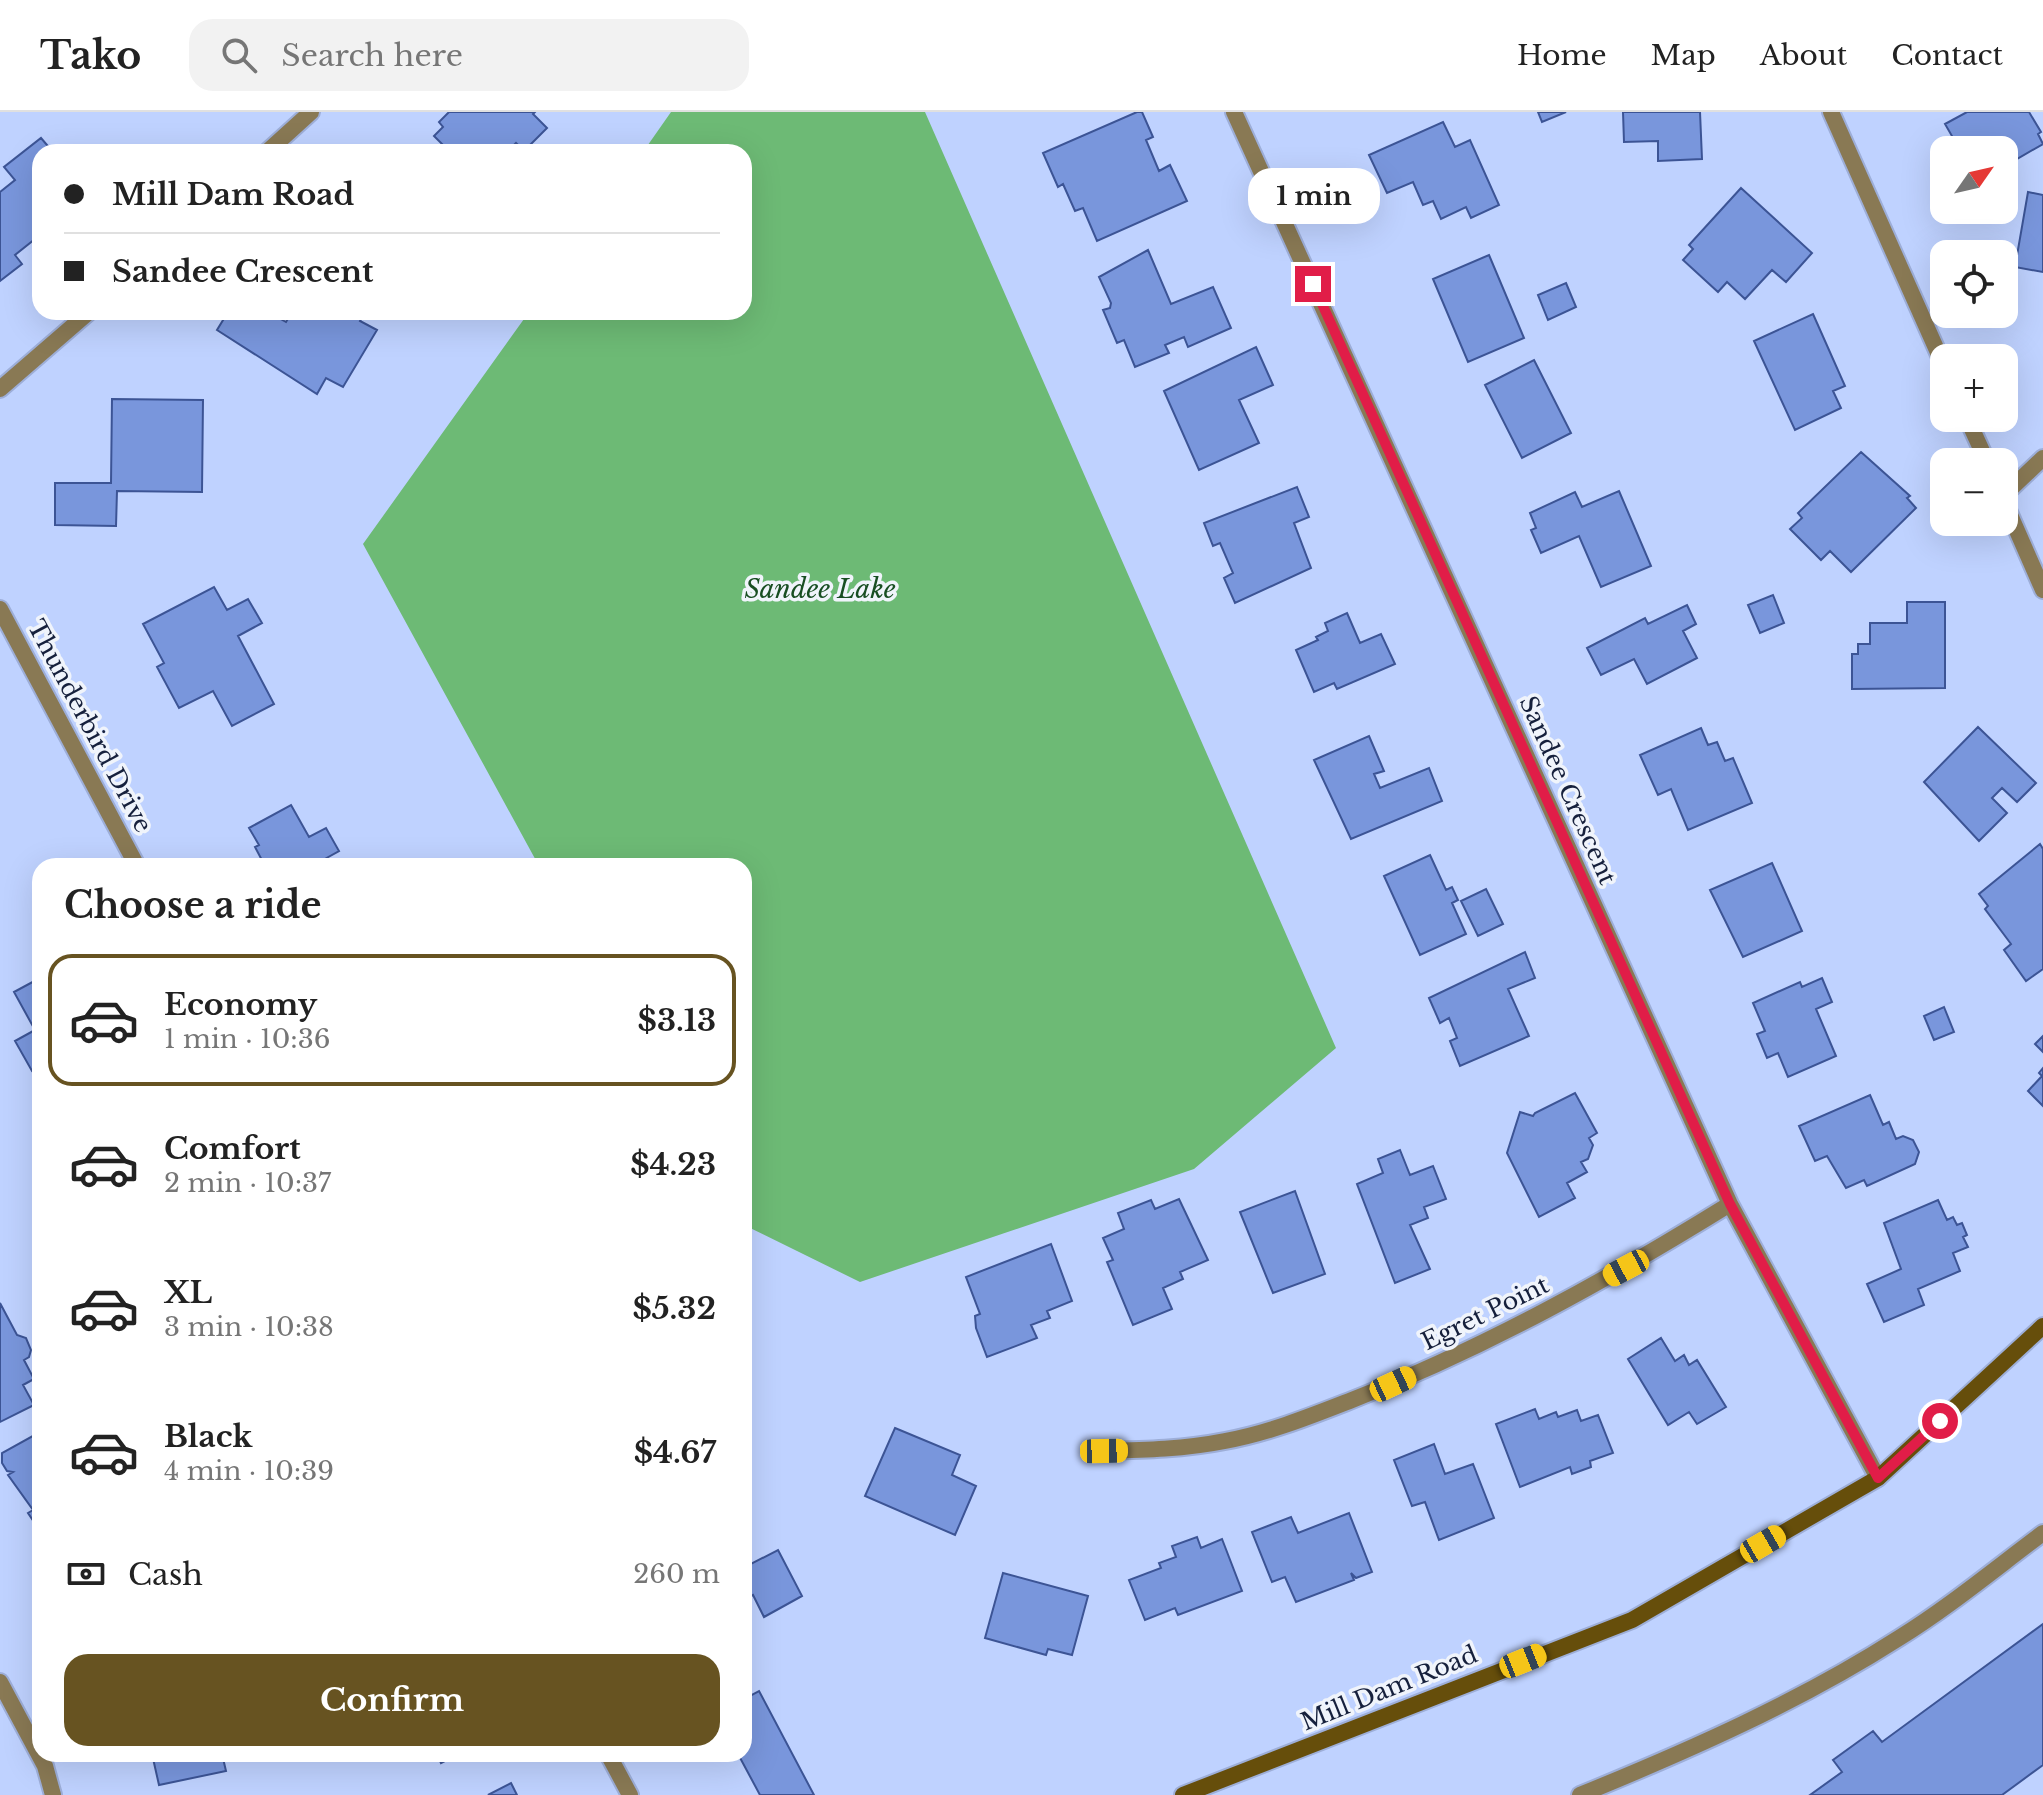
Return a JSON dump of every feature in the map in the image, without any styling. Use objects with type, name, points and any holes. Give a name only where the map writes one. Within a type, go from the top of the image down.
[{"type":"street","points":[[276,144],[311,112]]},
{"type":"street","name":"Sandee Crescent","points":[[1234,112],[1730,1204],[1878,1478]]},
{"type":"street","points":[[1831,112],[1934,344]]},
{"type":"street","points":[[0,389],[80,320]]},
{"type":"street","points":[[2018,482],[2043,458]]},
{"type":"street","points":[[2018,533],[2043,590]]},
{"type":"street","name":"Thunderbird Drive","points":[[0,609],[133,858]]},
{"type":"street","name":"Egret Point","points":[[1104,1451],[1159,1450],[1227,1441],[1288,1425],[1393,1384],[1518,1325],[1626,1268],[1730,1204]]},
{"type":"street","name":"Mill Dam Road","points":[[1183,1795],[1632,1620],[1878,1478],[2043,1326]]},
{"type":"street","points":[[1580,1795],[1798,1698],[1901,1638],[2043,1533]]},
{"type":"street","points":[[0,1682],[32,1742]]},
{"type":"street","points":[[43,1762],[53,1795]]},
{"type":"street","points":[[612,1762],[630,1795]]},
{"type":"water","name":"Sandee Lake","points":[[671,112],[925,112],[1336,1048],[1194,1169],[860,1282],[752,1229],[752,858],[535,858],[363,544],[523,320],[752,320],[752,144],[649,144]]},
{"type":"building","points":[[449,112],[535,112],[533,114],[547,128],[531,144],[442,144],[434,136],[443,127],[439,122]]},
{"type":"building","points":[[1142,112],[1153,137],[1146,140],[1159,171],[1170,165],[1187,201],[1097,241],[1083,208],[1075,211],[1063,184],[1058,187],[1043,153]]},
{"type":"building","points":[[1538,112],[1566,112],[1542,122]]},
{"type":"building","points":[[1623,112],[1700,112],[1702,159],[1658,161],[1658,141],[1624,142]]},
{"type":"building","points":[[1967,112],[2029,112],[2041,132],[2038,134],[2043,144],[2018,158],[2018,136],[1952,136],[1945,124]]},
{"type":"building","points":[[1443,122],[1455,147],[1470,140],[1499,205],[1471,218],[1466,207],[1441,219],[1433,201],[1423,205],[1413,182],[1387,193],[1369,155]]},
{"type":"building","points":[[32,145],[32,241],[15,255],[22,264],[0,281],[0,192],[15,180],[4,167]]},
{"type":"building","points":[[1741,188],[1812,253],[1786,282],[1772,270],[1745,299],[1727,282],[1718,292],[1683,260],[1693,249],[1689,245]]},
{"type":"building","points":[[2028,192],[2043,195],[2043,272],[2018,268]]},
{"type":"building","points":[[1148,250],[1171,304],[1213,287],[1231,328],[1188,347],[1184,337],[1165,345],[1169,353],[1135,367],[1124,340],[1117,343],[1103,310],[1110,308],[1111,303],[1099,277]]},
{"type":"building","points":[[1489,255],[1524,338],[1468,362],[1433,279]]},
{"type":"building","points":[[1566,283],[1576,307],[1548,320],[1538,295]]},
{"type":"building","points":[[1813,314],[1845,386],[1833,391],[1841,408],[1795,430],[1754,341]]},
{"type":"building","points":[[223,320],[360,320],[377,330],[343,387],[326,378],[317,394],[217,330]]},
{"type":"building","points":[[1256,347],[1273,385],[1239,400],[1259,443],[1199,470],[1164,391]]},
{"type":"building","points":[[1534,360],[1571,433],[1522,458],[1485,385]]},
{"type":"building","points":[[112,399],[203,400],[202,492],[117,491],[116,526],[55,525],[55,483],[111,483]]},
{"type":"building","points":[[1861,452],[1910,496],[1907,498],[1916,508],[1851,572],[1830,551],[1821,560],[1790,529],[1802,518],[1798,513]]},
{"type":"building","points":[[1297,487],[1309,517],[1294,523],[1311,568],[1235,603],[1224,578],[1233,573],[1220,543],[1213,546],[1204,523]]},
{"type":"building","points":[[1619,491],[1651,566],[1601,587],[1579,536],[1541,553],[1531,530],[1536,528],[1530,513],[1575,492],[1582,507]]},
{"type":"building","points":[[214,587],[227,610],[248,599],[262,623],[238,636],[274,704],[232,726],[213,691],[179,708],[157,667],[164,663],[143,624]]},
{"type":"building","points":[[1773,595],[1784,623],[1760,633],[1748,605]]},
{"type":"building","points":[[1907,602],[1945,602],[1945,688],[1852,689],[1852,654],[1858,654],[1858,644],[1870,644],[1870,623],[1907,623]]},
{"type":"building","points":[[1687,605],[1696,624],[1683,631],[1697,658],[1647,684],[1634,659],[1601,675],[1587,648],[1645,618],[1648,624]]},
{"type":"building","points":[[1347,613],[1360,643],[1381,634],[1395,664],[1337,689],[1334,683],[1314,692],[1296,650],[1318,640],[1316,637],[1328,631],[1325,623]]},
{"type":"building","points":[[1978,727],[2036,783],[2017,802],[2002,788],[1992,798],[2007,813],[1979,841],[1924,782]]},
{"type":"building","points":[[1701,728],[1708,745],[1717,742],[1725,761],[1733,758],[1752,803],[1688,830],[1671,789],[1658,795],[1640,755]]},
{"type":"building","points":[[1369,736],[1384,771],[1374,774],[1380,788],[1429,768],[1442,801],[1351,839],[1314,760]]},
{"type":"building","points":[[291,805],[309,837],[326,828],[339,851],[327,858],[261,858],[255,847],[259,845],[249,828]]},
{"type":"building","points":[[2040,844],[2043,849],[2043,969],[2026,981],[2004,950],[2011,944],[1985,909],[1988,906],[1979,894]]},
{"type":"building","points":[[1430,855],[1446,890],[1452,887],[1458,900],[1452,903],[1466,934],[1420,955],[1384,876]]},
{"type":"building","points":[[1772,863],[1802,931],[1743,957],[1710,890]]},
{"type":"building","points":[[1486,889],[1503,924],[1478,936],[1461,901]]},
{"type":"building","points":[[1525,952],[1535,978],[1508,989],[1529,1036],[1460,1066],[1450,1041],[1457,1038],[1449,1018],[1440,1023],[1429,998]]},
{"type":"building","points":[[1822,978],[1832,1002],[1816,1009],[1836,1056],[1788,1077],[1778,1053],[1767,1058],[1757,1034],[1765,1031],[1753,1003],[1800,982],[1802,987]]},
{"type":"building","points":[[32,982],[32,1025],[14,992]]},
{"type":"building","points":[[1944,1007],[1954,1032],[1934,1040],[1924,1016]]},
{"type":"building","points":[[32,1032],[32,1071],[15,1041]]},
{"type":"building","points":[[2043,1036],[2043,1052],[2035,1044]]},
{"type":"building","points":[[2043,1068],[2043,1106],[2028,1091],[2042,1076],[2039,1073]]},
{"type":"building","points":[[1575,1093],[1597,1133],[1589,1138],[1593,1145],[1588,1159],[1581,1162],[1587,1172],[1567,1183],[1575,1198],[1539,1217],[1507,1153],[1520,1112],[1533,1116]]},
{"type":"building","points":[[1870,1095],[1883,1125],[1889,1122],[1896,1139],[1903,1136],[1913,1140],[1919,1152],[1915,1164],[1867,1186],[1864,1180],[1846,1188],[1827,1156],[1815,1161],[1799,1126]]},
{"type":"building","points":[[1400,1150],[1410,1175],[1433,1166],[1446,1199],[1424,1207],[1428,1218],[1410,1225],[1430,1269],[1395,1283],[1357,1184],[1383,1173],[1378,1159]]},
{"type":"building","points":[[1295,1191],[1325,1274],[1273,1293],[1240,1212]]},
{"type":"building","points":[[1179,1199],[1208,1260],[1180,1272],[1183,1279],[1163,1288],[1172,1309],[1133,1325],[1107,1262],[1113,1260],[1103,1238],[1124,1229],[1118,1213],[1151,1200],[1155,1209]]},
{"type":"building","points":[[1938,1200],[1947,1220],[1953,1217],[1957,1225],[1962,1223],[1967,1235],[1963,1237],[1968,1247],[1953,1253],[1960,1271],[1918,1289],[1924,1305],[1884,1322],[1867,1284],[1901,1269],[1884,1223]]},
{"type":"building","points":[[1051,1244],[1072,1301],[1047,1311],[1050,1318],[1031,1325],[1037,1338],[987,1357],[976,1328],[975,1316],[980,1314],[966,1277]]},
{"type":"building","points":[[0,1303],[17,1335],[26,1338],[31,1350],[24,1360],[32,1380],[23,1385],[32,1406],[0,1422]]},
{"type":"building","points":[[1661,1338],[1675,1361],[1684,1355],[1689,1365],[1697,1360],[1726,1407],[1697,1424],[1689,1412],[1668,1425],[1628,1359]]},
{"type":"building","points":[[1535,1409],[1539,1419],[1556,1412],[1558,1417],[1577,1410],[1581,1421],[1598,1415],[1613,1453],[1590,1461],[1591,1467],[1572,1474],[1570,1467],[1520,1487],[1496,1424]]},
{"type":"building","points":[[895,1428],[960,1455],[952,1475],[976,1486],[955,1535],[865,1496]]},
{"type":"building","points":[[32,1436],[32,1509],[8,1475],[13,1472],[7,1471],[2,1463],[2,1453]]},
{"type":"building","points":[[1434,1444],[1445,1474],[1473,1464],[1494,1518],[1439,1540],[1425,1502],[1412,1506],[1394,1460]]},
{"type":"building","points":[[1349,1513],[1372,1572],[1356,1578],[1351,1573],[1354,1580],[1296,1602],[1285,1577],[1272,1582],[1252,1532],[1291,1517],[1298,1533]]},
{"type":"building","points":[[1197,1537],[1201,1548],[1222,1539],[1242,1591],[1178,1615],[1175,1608],[1145,1620],[1129,1580],[1161,1568],[1159,1563],[1176,1557],[1172,1546]]},
{"type":"building","points":[[778,1550],[802,1596],[764,1617],[752,1596],[752,1563]]},
{"type":"building","points":[[1003,1573],[1088,1596],[1072,1655],[1048,1649],[1046,1655],[985,1638]]},
{"type":"building","points":[[2043,1624],[2043,1765],[2002,1795],[1810,1795],[1842,1772],[1833,1760],[1873,1731],[1882,1742]]},
{"type":"building","points":[[759,1691],[814,1795],[760,1795],[742,1762],[752,1762],[752,1695]]},
{"type":"building","points":[[154,1762],[224,1762],[226,1771],[159,1785]]},
{"type":"building","points":[[511,1783],[517,1795],[488,1795]]},
{"type":"route","points":[[1313,284],[1730,1204],[1878,1478],[1940,1421]]}]
